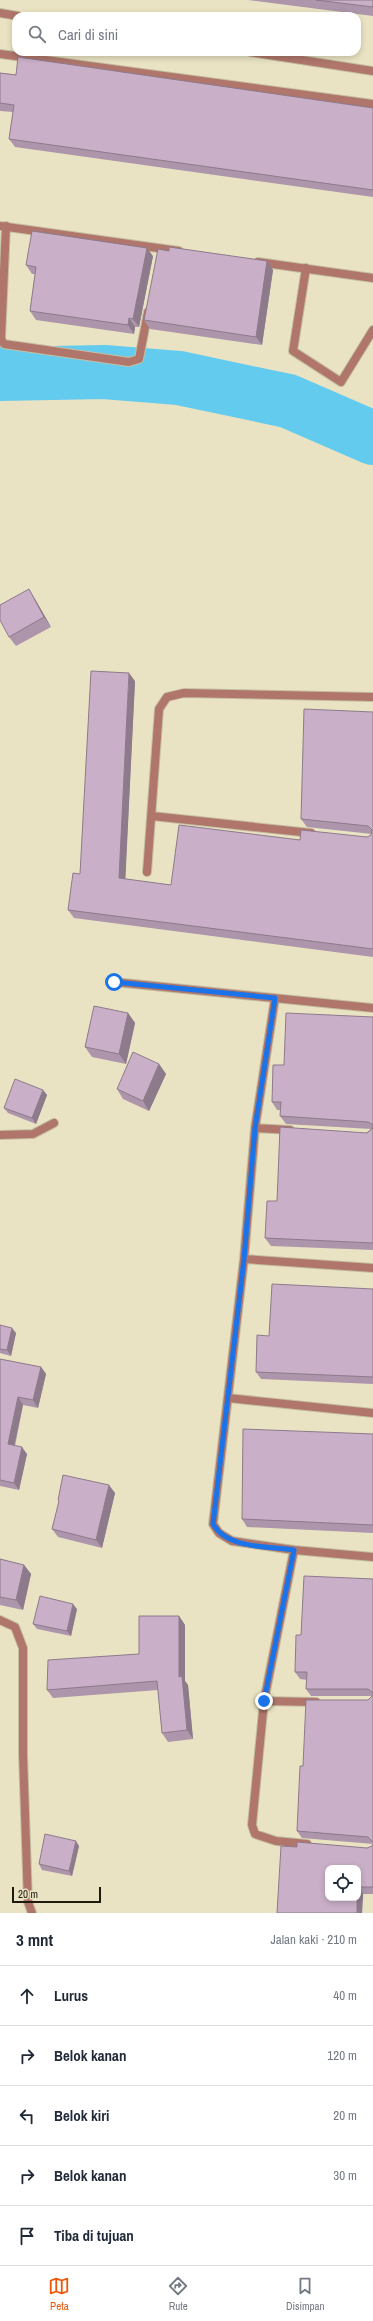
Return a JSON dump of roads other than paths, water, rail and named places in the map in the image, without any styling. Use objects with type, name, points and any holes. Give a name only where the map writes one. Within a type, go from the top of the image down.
[{"type":"street","points":[[0,13],[12,15]]},
{"type":"street","points":[[0,54],[12,56]]},
{"type":"street","points":[[15,56],[373,104]]},
{"type":"street","points":[[276,56],[373,71]]},
{"type":"street","points":[[150,300],[139,359],[120,362],[4,344],[1,339],[3,226],[160,252],[191,252]]},
{"type":"street","points":[[253,261],[373,278]]},
{"type":"street","points":[[306,268],[293,351],[341,382],[373,330]]},
{"type":"street","points":[[147,872],[159,710],[167,697],[184,693],[373,697]]},
{"type":"street","points":[[152,816],[318,834]]},
{"type":"street","points":[[114,982],[373,1008]]},
{"type":"street","points":[[275,998],[255,1128],[244,1259],[213,1524],[219,1533],[232,1541],[294,1550],[373,1557]]},
{"type":"street","points":[[0,1135],[33,1134],[54,1123]]},
{"type":"street","points":[[255,1128],[302,1131]]},
{"type":"street","points":[[244,1259],[373,1268]]},
{"type":"street","points":[[228,1398],[373,1413]]},
{"type":"street","points":[[294,1550],[264,1701],[252,1826],[255,1834],[269,1840],[313,1845]]},
{"type":"street","points":[[0,1620],[15,1627],[23,1648],[23,1754],[28,1902],[32,1913]]},
{"type":"street","points":[[264,1701],[326,1702]]},
{"type":"waterway","points":[[0,374],[104,372],[179,378],[288,401],[373,438]]}]
